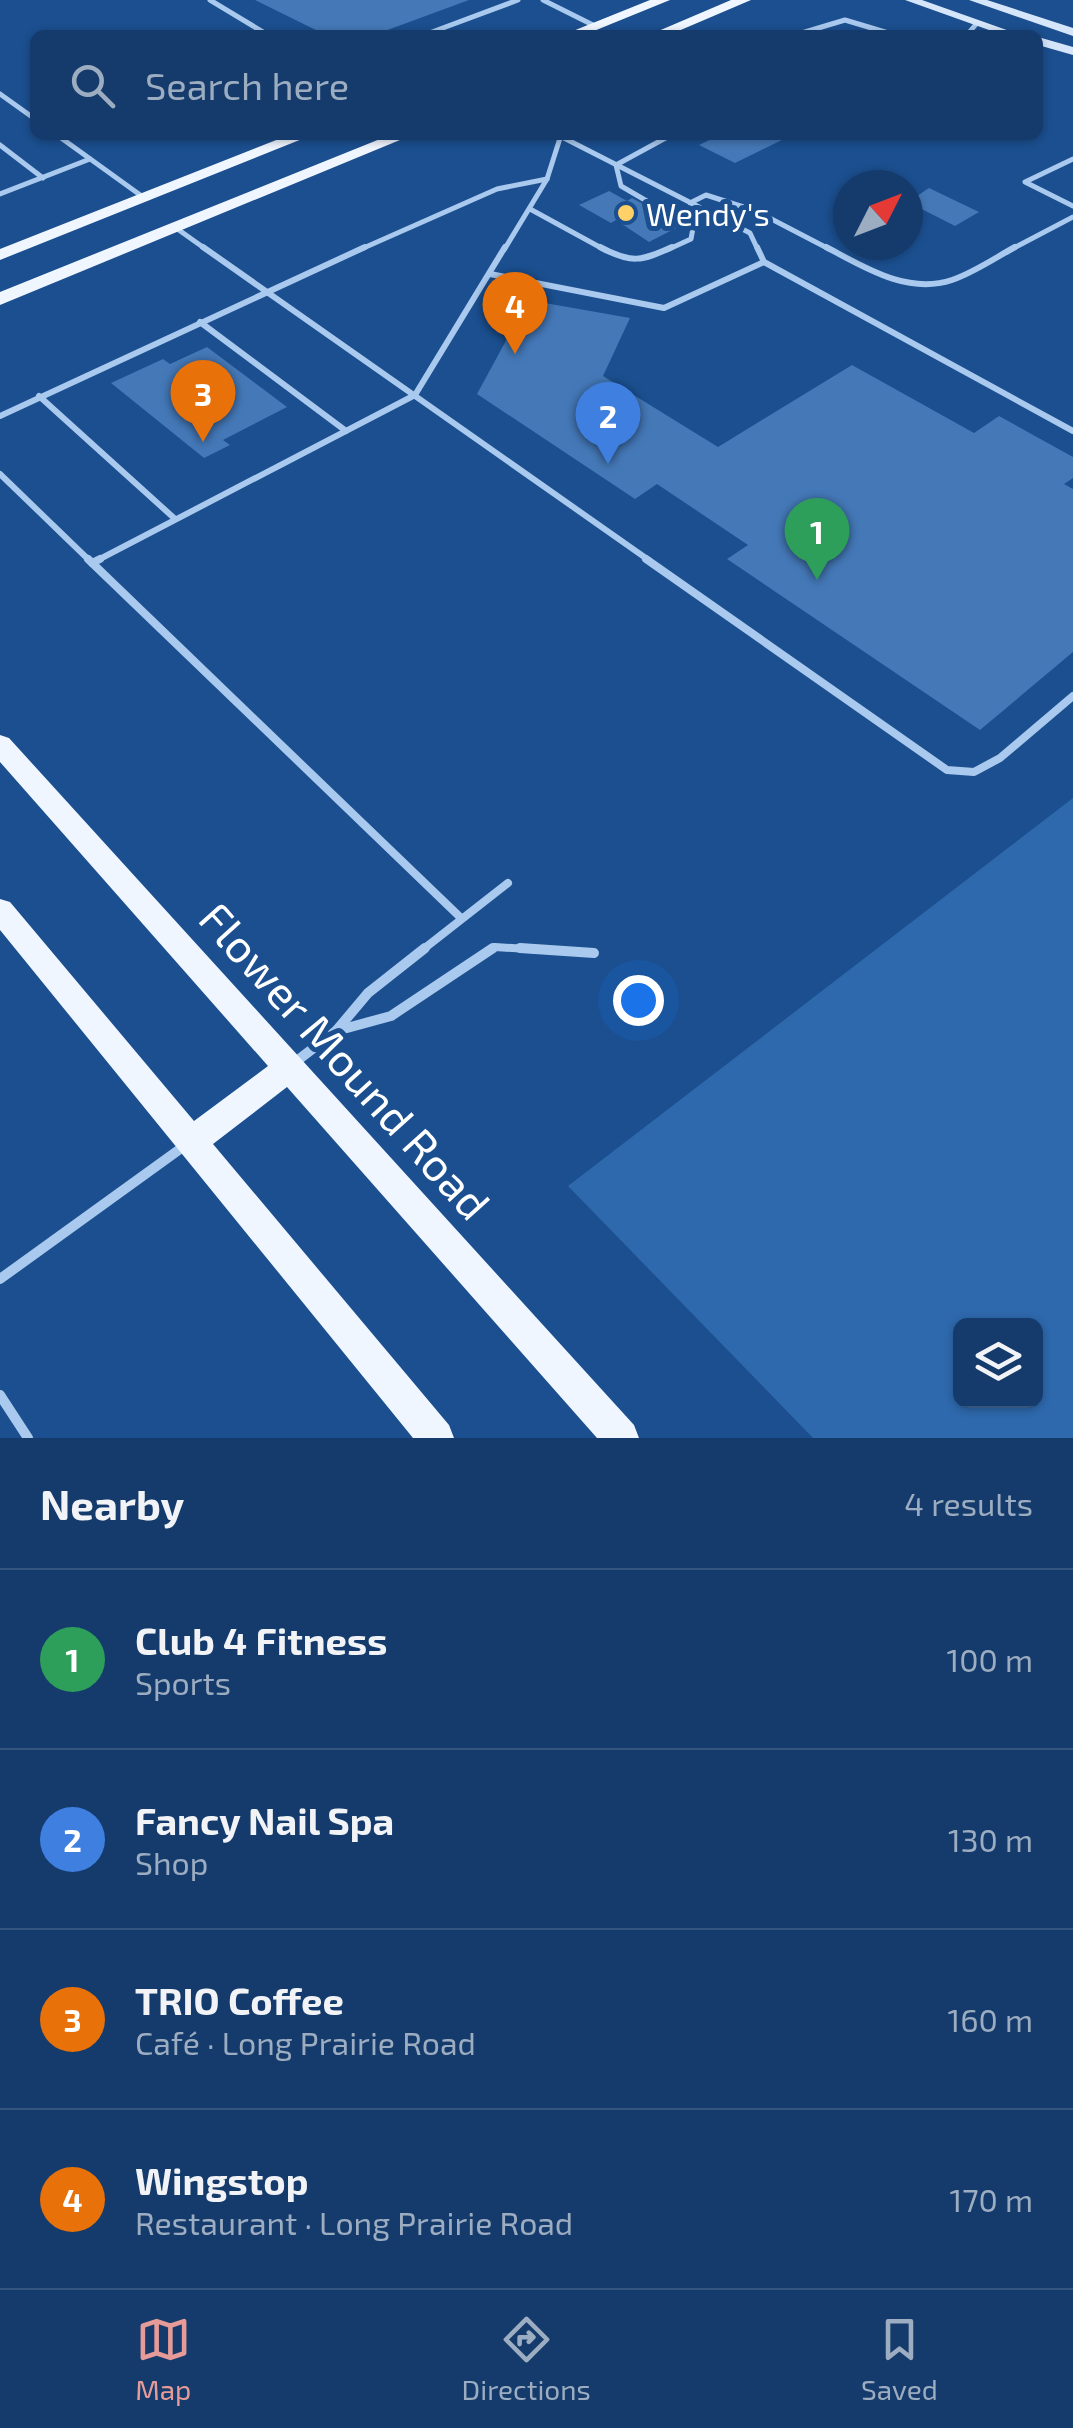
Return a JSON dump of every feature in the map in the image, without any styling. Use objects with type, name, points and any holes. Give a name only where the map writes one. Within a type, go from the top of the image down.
[{"type":"main road","points":[[594,30],[663,0]]},
{"type":"main road","points":[[671,30],[744,0]]},
{"type":"main road","points":[[911,0],[998,30]]},
{"type":"main road","points":[[975,0],[1073,32]]},
{"type":"main road","points":[[1043,42],[1073,50]]},
{"type":"main road","points":[[0,255],[291,140]]},
{"type":"main road","points":[[233,204],[277,171],[350,140]]},
{"type":"main road","points":[[0,299],[392,140]]},
{"type":"main road","name":"Flower Mound Road","points":[[0,746],[621,1438]]},
{"type":"main road","points":[[0,910],[436,1438]]},
{"type":"main road","points":[[189,1143],[289,1068]]},
{"type":"lane","points":[[210,0],[260,30]]},
{"type":"lane","points":[[437,30],[518,0]]},
{"type":"lane","points":[[543,0],[594,30]]},
{"type":"lane","points":[[806,30],[833,18],[856,19],[883,30]]},
{"type":"lane","points":[[971,30],[977,24]]},
{"type":"lane","points":[[0,94],[30,115]]},
{"type":"lane","points":[[64,140],[143,197]]},
{"type":"lane","points":[[92,563],[415,395],[547,179],[558,140]]},
{"type":"lane","points":[[568,140],[750,233],[764,262],[1073,432]]},
{"type":"lane","points":[[616,165],[661,140]]},
{"type":"lane","points":[[0,145],[43,178]]},
{"type":"lane","points":[[0,194],[90,158]]},
{"type":"lane","points":[[1073,159],[1026,182],[1073,206]]},
{"type":"lane","points":[[530,208],[616,256],[642,261],[690,239],[693,228],[621,186],[616,165]]},
{"type":"lane","points":[[0,416],[266,291],[497,190],[547,179]]},
{"type":"lane","points":[[690,202],[706,195],[756,210],[879,275],[908,284],[950,282],[1073,218]]},
{"type":"lane","points":[[176,228],[947,770],[974,772],[1000,758],[1073,696]]},
{"type":"lane","points":[[490,274],[664,308],[764,262]]},
{"type":"lane","points":[[200,322],[346,430]]},
{"type":"lane","points":[[39,396],[174,518]]},
{"type":"lane","points":[[0,474],[461,918]]},
{"type":"lane","points":[[289,1068],[336,1031],[368,993],[508,883]]},
{"type":"lane","points":[[336,1031],[391,1016],[495,947],[594,952]]},
{"type":"lane","points":[[0,1279],[189,1143]]},
{"type":"lane","points":[[0,1395],[28,1438]]},
{"type":"shaded area","points":[[1073,798],[1073,1438],[813,1438],[568,1186]]},
{"type":"building","points":[[255,0],[469,0],[388,30],[316,30]]},
{"type":"building","points":[[710,140],[782,140],[735,163],[699,145]]},
{"type":"building","points":[[929,188],[979,212],[955,226],[923,210],[923,192]]},
{"type":"building","name":"Wendy's","points":[[609,191],[627,201],[632,198],[682,225],[649,242],[616,220],[611,223],[579,205]]},
{"type":"building","points":[[528,300],[630,318],[603,376],[718,447],[852,365],[974,433],[999,416],[1073,457],[1073,478],[1064,484],[1073,489],[1073,652],[980,730],[727,559],[748,545],[657,484],[635,499],[477,394]]},
{"type":"building","points":[[207,347],[287,407],[223,440],[230,445],[204,458],[111,383],[163,359],[170,364]]},
{"type":"place","name":"Wendy's","points":[[626,213]]},
{"type":"place","name":"Wingstop","points":[[515,354]]},
{"type":"place","name":"TRIO Coffee","points":[[203,442]]},
{"type":"place","name":"Fancy Nail Spa","points":[[608,464]]},
{"type":"place","name":"Club 4 Fitness","points":[[817,580]]}]
